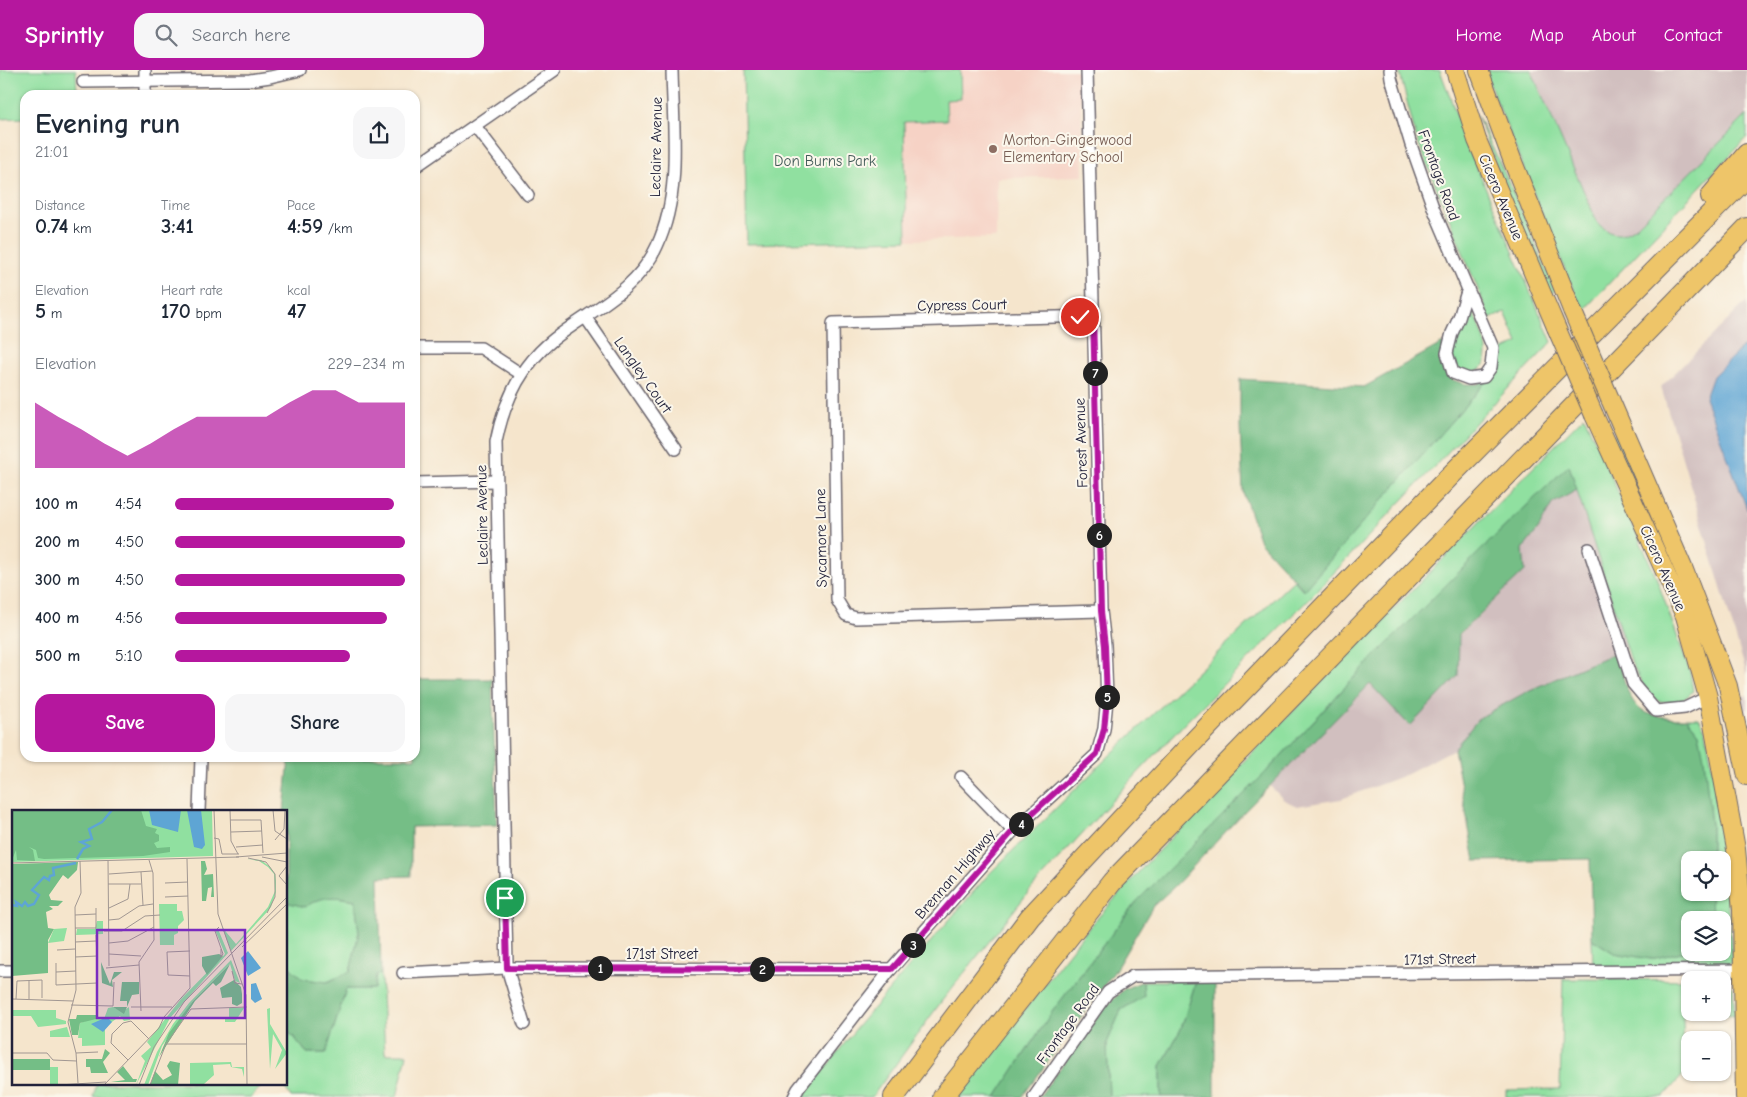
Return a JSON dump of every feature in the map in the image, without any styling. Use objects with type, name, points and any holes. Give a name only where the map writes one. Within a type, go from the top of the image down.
[{"type":"highway","points":[[1599,325],[1747,154]]},
{"type":"highway","points":[[894,1097],[1030,917],[1217,718],[1450,476],[1747,177]]},
{"type":"highway","points":[[943,1097],[1112,882],[1747,228]]},
{"type":"highway","points":[[1712,266],[1747,246]]},
{"type":"main road","name":"Cicero Avenue","points":[[1455,70],[1477,140],[1594,415],[1685,616],[1708,697],[1736,850],[1742,910],[1745,970],[1745,1097]]},
{"type":"main road","name":"Cicero Avenue","points":[[1479,70],[1513,162],[1572,310],[1684,570],[1728,686],[1747,776]]},
{"type":"street","points":[[83,82],[145,76],[250,80],[300,70]]},
{"type":"street","points":[[420,164],[555,70]]},
{"type":"street","name":"Leclaire Avenue","points":[[524,1024],[507,968],[496,442],[500,421],[508,399],[521,374],[554,339],[623,290],[645,267],[656,247],[669,214],[673,182],[672,70]]},
{"type":"street","name":"Forest Avenue","points":[[1087,70],[1101,611],[1105,646],[1107,700],[1104,729],[1097,754]]},
{"type":"street","name":"Frontage Road","points":[[1390,70],[1400,107],[1434,210],[1468,288],[1494,348],[1490,367],[1484,378],[1469,379],[1453,373],[1447,353],[1468,288]]},
{"type":"street","points":[[145,76],[146,90]]},
{"type":"street","points":[[475,126],[528,195]]},
{"type":"street","name":"Cypress Court","points":[[832,323],[1093,316]]},
{"type":"street","name":"Langley Court","points":[[586,318],[676,449]]},
{"type":"street","name":"Sycamore Lane","points":[[832,323],[837,600],[846,615],[856,618],[1101,611]]},
{"type":"street","points":[[420,348],[481,348],[521,374]]},
{"type":"street","points":[[420,483],[496,481]]},
{"type":"street","points":[[1589,549],[1633,684],[1656,711],[1685,708],[1708,697]]},
{"type":"street","name":"Brennan Highway","points":[[794,1097],[798,1089],[892,969],[1013,831],[1097,754]]},
{"type":"street","points":[[198,810],[201,762]]},
{"type":"street","points":[[961,776],[1013,831]]},
{"type":"street","name":"171st Street","points":[[403,973],[507,968],[892,969]]},
{"type":"street","name":"171st Street","points":[[1133,976],[1745,970]]},
{"type":"street","name":"Frontage Road","points":[[1034,1097],[1108,992],[1133,976]]},
{"type":"shaded area","name":"Morton-Gingerwood Elementary School","points":[[960,70],[1080,70],[1083,176],[997,178],[996,238],[907,240],[904,122],[947,120],[946,100],[961,99]]},
{"type":"shaded area","points":[[1531,70],[1747,70],[1747,115],[1637,226],[1623,234],[1611,234],[1598,224]]},
{"type":"shaded area","points":[[1747,301],[1747,675],[1661,387]]},
{"type":"shaded area","points":[[1577,490],[1627,648],[1530,690],[1479,718],[1454,749],[1400,777],[1341,799],[1297,806],[1284,800],[1270,786],[1370,684],[1410,725],[1458,676],[1459,635],[1525,571],[1523,549],[1539,528],[1552,504]]},
{"type":"shaded area","points":[[1747,695],[1747,733],[1740,698]]},
{"type":"green space","points":[[0,70],[76,70],[77,90],[20,90],[20,118],[0,119]]},
{"type":"green space","name":"Don Burns Park","points":[[743,70],[960,70],[961,99],[946,100],[947,120],[904,122],[907,240],[747,244]]},
{"type":"green space","points":[[1399,70],[1440,70],[1469,149],[1552,342],[1311,597],[1185,723],[1031,889],[941,1002],[872,1097],[803,1097],[858,1026],[988,875],[1106,759],[1294,580],[1303,590],[1500,365],[1500,352],[1518,343],[1505,312],[1490,319],[1416,137]]},
{"type":"green space","points":[[1484,70],[1531,70],[1598,224],[1613,233],[1621,234],[1637,226],[1747,115],[1747,137],[1583,311]]},
{"type":"green space","points":[[1477,115],[1510,185],[1555,290],[1550,295],[1507,194]]},
{"type":"green space","points":[[1469,304],[1482,333],[1487,351],[1486,361],[1481,368],[1475,372],[1468,373],[1456,366],[1452,358],[1452,348]]},
{"type":"green space","points":[[1443,343],[1444,367],[1453,380],[1464,384],[1478,384],[1490,377],[1304,590],[1260,542],[1243,492],[1240,379],[1364,387]]},
{"type":"green space","points":[[1584,416],[1655,574],[1690,672],[1693,691],[1680,703],[1658,701],[1644,687],[1632,664],[1569,466],[1490,541],[1361,670],[1266,772],[1137,901],[1052,1012],[996,1097],[956,1097],[1086,931],[1144,866],[1245,760]]},
{"type":"green space","points":[[1617,433],[1660,532],[1692,611],[1613,438]]},
{"type":"green space","points":[[1569,465],[1577,490],[1552,504],[1539,528],[1523,549],[1525,571],[1459,634],[1458,676],[1410,726],[1370,684],[1243,813],[1176,885],[1153,906],[1114,972],[1022,1097],[996,1097],[1052,1012],[1137,901],[1266,772],[1361,670]]},
{"type":"green space","points":[[1617,652],[1628,691],[1641,710],[1663,717],[1687,718],[1699,733],[1704,758],[1711,825],[1711,851],[1681,851],[1681,901],[1711,901],[1712,911],[1681,911],[1681,952],[1651,959],[1614,953],[1592,939],[1590,859],[1475,861],[1454,749],[1479,718],[1530,690]]},
{"type":"green space","points":[[420,679],[492,679],[497,825],[411,827],[411,876],[379,877],[381,974],[376,975],[374,989],[346,989],[326,1053],[307,1053],[288,1032],[288,966],[303,979],[327,982],[350,972],[359,932],[355,900],[324,898],[305,907],[288,903],[288,810],[284,810],[289,762],[420,762]]},
{"type":"green space","points":[[1687,718],[1699,718],[1706,731],[1718,800],[1723,851],[1711,851],[1711,825],[1699,733]]},
{"type":"green space","points":[[333,896],[355,900],[359,932],[350,972],[327,982],[303,979],[288,966],[288,902],[305,906],[316,899]]},
{"type":"green space","points":[[1711,901],[1727,901],[1728,911],[1712,911]]},
{"type":"green space","points":[[1592,939],[1614,953],[1651,959],[1681,952],[1681,961],[1731,961],[1731,940],[1733,961],[1722,967],[1593,969]]},
{"type":"green space","points":[[381,974],[385,1054],[407,1054],[397,1097],[291,1097],[283,1084],[288,1084],[288,1032],[307,1053],[326,1053],[346,989],[373,989],[376,975]]},
{"type":"green space","points":[[1563,979],[1681,980],[1681,1021],[1683,1021],[1683,1031],[1681,1031],[1681,1077],[1663,1097],[1506,1097],[1506,1090],[1560,1089]]},
{"type":"green space","points":[[1143,981],[1196,981],[1181,1029],[1161,1066],[1161,1097],[1109,1097],[1107,1043],[1121,1010],[1143,996]]},
{"type":"green space","points":[[1143,981],[1144,996],[1121,1010],[1107,1043],[1109,1097],[1039,1097],[1104,1008],[1124,989]]},
{"type":"green space","points":[[1196,981],[1215,981],[1215,1097],[1161,1097],[1161,1066],[1181,1029]]},
{"type":"green space","points":[[1731,986],[1733,988],[1735,1015],[1731,1015]]},
{"type":"green space","points":[[97,1084],[264,1084],[251,1097],[137,1097],[122,1093],[117,1097],[93,1097]]},
{"type":"water","points":[[1747,343],[1747,509],[1705,398],[1713,376]]},
{"type":"place","name":"Morton-Gingerwood Elementary School","points":[[993,149]]},
{"type":"route","points":[[505,898],[507,968],[892,969],[1013,831],[1097,754],[1104,729],[1107,700],[1105,646],[1101,611],[1093,316],[1080,317]]}]
